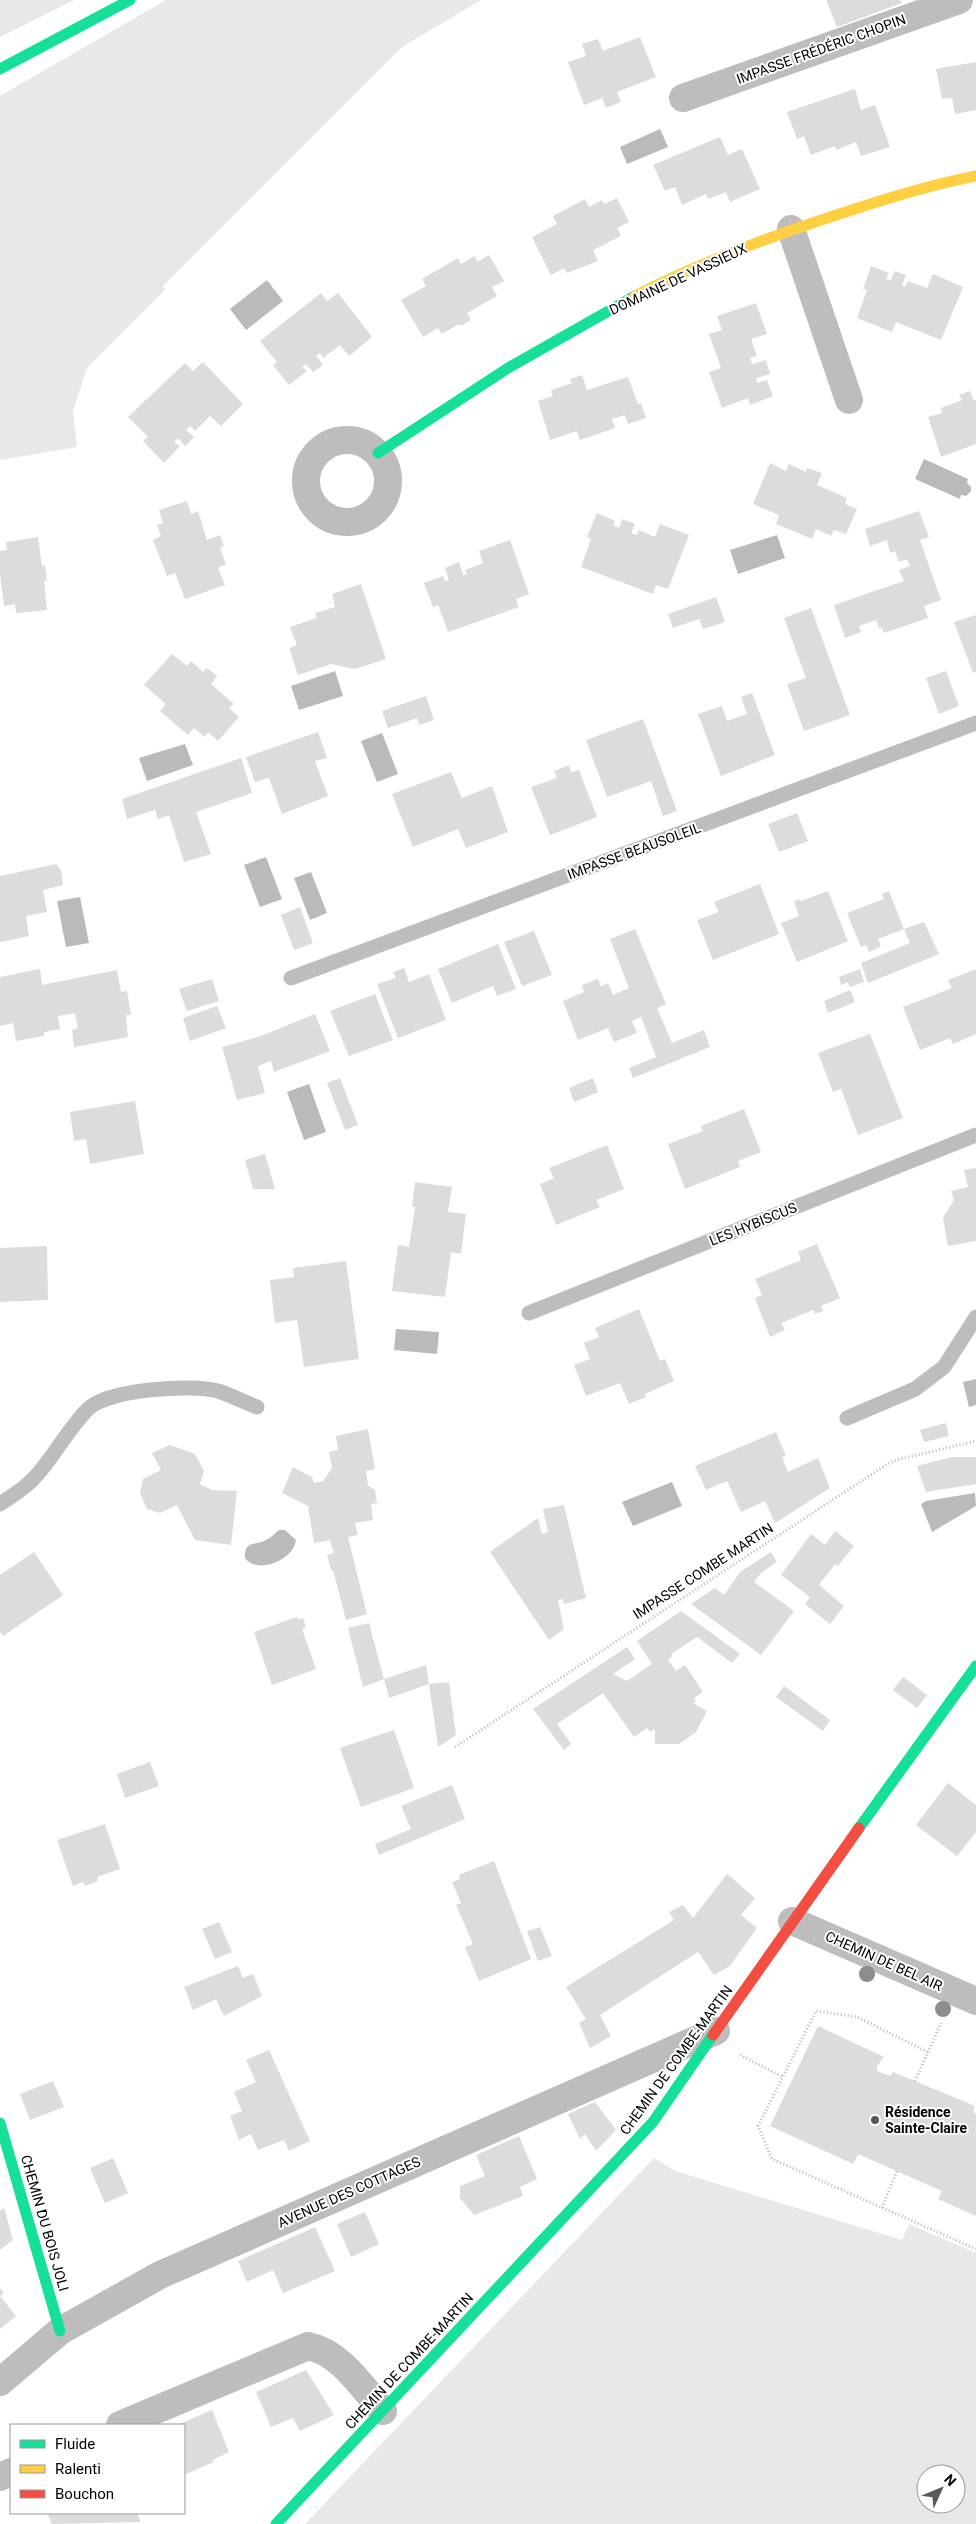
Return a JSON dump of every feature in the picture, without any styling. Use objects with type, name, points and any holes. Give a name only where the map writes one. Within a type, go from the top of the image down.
[{"type":"street","points":[[0,69],[130,0]]},
{"type":"street","name":"IMPASSE FRÉDÉRIC CHOPIN","points":[[683,98],[959,0]]},
{"type":"street","name":"DOMAINE DE VASSIEUX","points":[[378,453],[530,354],[627,300],[701,265],[791,229],[883,200],[976,176]]},
{"type":"street","points":[[791,229],[849,400]]},
{"type":"street","name":"CHEMIN DE COMBE-MARTIN","points":[[276,2524],[628,2151],[653,2122],[792,1921],[976,1666]]},
{"type":"street","name":"CHEMIN DE BEL AIR","points":[[792,1921],[976,2001]]},
{"type":"street","name":"AVENUE DES COTTAGES","points":[[0,2382],[60,2331],[160,2275],[716,2031]]},
{"type":"street","name":"CHEMIN DU BOIS JOLI","points":[[0,2123],[60,2331]]},
{"type":"street","points":[[122,2424],[308,2346],[321,2348],[332,2355],[383,2411]]},
{"type":"lane","name":"IMPASSE BEAUSOLEIL","points":[[291,978],[976,724]]},
{"type":"lane","name":"LES HYBISCUS","points":[[529,1313],[976,1135]]},
{"type":"lane","points":[[847,1418],[915,1389],[944,1367],[976,1316]]},
{"type":"lane","points":[[0,1504],[37,1476],[76,1423],[89,1408],[102,1399],[118,1394],[190,1388],[217,1391],[257,1407]]},
{"type":"path","name":"IMPASSE COMBE MARTIN","points":[[455,1747],[886,1465],[896,1460],[976,1441]]},
{"type":"path","points":[[928,2052],[857,2017],[816,2011],[758,2126],[772,2159],[976,2249]]},
{"type":"path","points":[[915,2081],[941,2023]]},
{"type":"path","points":[[740,2055],[783,2077]]},
{"type":"path","points":[[882,2208],[897,2171]]},
{"type":"shaded area","points":[[0,0],[74,0],[0,37]]},
{"type":"shaded area","points":[[166,0],[481,0],[402,47],[163,286],[165,290],[87,368],[73,411],[77,447],[0,460],[0,96]]},
{"type":"shaded area","points":[[660,129],[668,147],[627,164],[620,147]]},
{"type":"shaded area","points":[[267,280],[283,301],[246,330],[230,309]]},
{"type":"shaded area","points":[[924,459],[968,479],[967,483],[971,487],[971,491],[966,496],[961,495],[960,499],[915,479]]},
{"type":"shaded area","points":[[777,535],[785,558],[738,574],[730,550]]},
{"type":"shaded area","points":[[335,671],[343,696],[299,710],[291,686]]},
{"type":"shaded area","points":[[382,733],[398,774],[377,782],[361,741]]},
{"type":"shaded area","points":[[185,744],[193,765],[147,781],[139,758]]},
{"type":"shaded area","points":[[266,857],[282,899],[260,907],[244,865]]},
{"type":"shaded area","points":[[311,872],[327,913],[310,920],[294,878]]},
{"type":"shaded area","points":[[80,897],[89,943],[66,947],[57,901]]},
{"type":"shaded area","points":[[309,1084],[326,1132],[304,1140],[287,1092]]},
{"type":"shaded area","points":[[396,1329],[439,1332],[437,1354],[394,1350]]},
{"type":"shaded area","points":[[976,1379],[976,1405],[969,1407],[963,1382]]},
{"type":"shaded area","points":[[672,1482],[682,1506],[633,1526],[622,1502]]},
{"type":"shaded area","points":[[975,1493],[976,1506],[932,1532],[921,1504],[926,1501]]},
{"type":"shaded area","points":[[279,1530],[285,1530],[296,1540],[289,1554],[274,1563],[266,1565],[251,1563],[245,1558],[248,1546],[268,1539]]},
{"type":"shaded area","points":[[654,2158],[675,2171],[902,2240],[909,2224],[976,2253],[976,2524],[305,2524]]},
{"type":"building","points":[[826,0],[900,0],[902,3],[837,27]]},
{"type":"building","points":[[640,37],[656,77],[617,92],[621,102],[606,108],[602,98],[584,105],[568,62],[586,56],[582,44],[598,39],[603,51]]},
{"type":"building","points":[[976,62],[976,110],[955,114],[952,98],[942,99],[936,69]]},
{"type":"building","points":[[855,89],[861,110],[875,105],[890,147],[861,156],[856,142],[836,150],[835,146],[811,155],[804,136],[797,139],[787,112]]},
{"type":"building","points":[[720,137],[728,155],[742,149],[760,189],[730,202],[726,192],[708,199],[706,194],[682,205],[675,187],[665,191],[653,165]]},
{"type":"building","points":[[617,198],[629,222],[617,228],[621,236],[593,250],[598,261],[567,273],[564,268],[551,275],[532,237],[557,224],[553,216],[585,199],[589,207],[602,200],[604,204]]},
{"type":"building","points":[[489,255],[504,281],[492,287],[497,296],[467,313],[471,320],[460,326],[459,324],[442,334],[438,328],[423,337],[401,300],[426,286],[422,279],[458,258],[461,264],[474,256],[478,262]]},
{"type":"building","points":[[871,266],[889,273],[886,279],[890,281],[895,271],[906,275],[902,286],[905,287],[908,281],[927,288],[933,274],[963,287],[941,340],[896,322],[892,332],[857,318],[867,290],[863,289]]},
{"type":"building","points":[[321,293],[327,301],[338,293],[372,337],[349,356],[340,345],[323,358],[320,353],[316,356],[323,365],[313,372],[306,364],[302,367],[307,371],[289,385],[273,365],[277,362],[260,341]]},
{"type":"building","points":[[756,303],[767,334],[751,339],[757,356],[750,358],[752,364],[766,360],[770,374],[756,378],[758,383],[767,380],[773,396],[750,405],[748,398],[722,408],[709,372],[721,368],[709,334],[722,330],[717,316]]},
{"type":"building","points":[[203,362],[243,404],[221,426],[210,416],[195,431],[190,426],[186,430],[194,437],[185,446],[178,438],[174,442],[180,446],[164,463],[143,441],[148,437],[128,417],[185,363],[193,371]]},
{"type":"building","points":[[582,375],[587,390],[628,377],[638,404],[641,403],[646,418],[628,424],[625,415],[612,419],[615,428],[580,440],[577,431],[550,440],[538,401],[553,396],[551,390],[572,383],[570,379]]},
{"type":"building","points":[[970,391],[974,401],[976,400],[976,444],[941,457],[928,417],[942,413],[941,408],[962,400],[959,395]]},
{"type":"building","points":[[770,463],[786,471],[789,464],[806,472],[807,468],[822,473],[817,485],[847,498],[845,504],[857,509],[846,534],[834,530],[831,536],[816,529],[812,539],[776,524],[779,515],[753,504]]},
{"type":"building","points":[[187,501],[191,514],[198,511],[207,540],[220,535],[224,546],[220,548],[226,564],[218,568],[225,585],[185,599],[175,573],[167,576],[153,540],[161,536],[157,525],[163,523],[159,510]]},
{"type":"building","points":[[919,511],[929,537],[920,540],[941,600],[924,606],[928,618],[884,633],[881,627],[879,628],[876,620],[859,626],[861,632],[845,638],[834,605],[904,581],[899,570],[910,566],[907,559],[899,562],[895,551],[890,553],[887,540],[870,546],[865,529]]},
{"type":"building","points":[[597,513],[615,521],[613,525],[619,528],[622,519],[635,524],[631,533],[637,535],[639,530],[655,537],[660,524],[689,535],[668,589],[656,585],[653,594],[581,567],[591,539],[587,537]]},
{"type":"building","points":[[38,537],[42,566],[45,565],[47,581],[44,581],[47,610],[16,613],[15,604],[4,606],[0,574],[0,551],[7,550],[6,542]]},
{"type":"building","points":[[510,540],[529,594],[516,599],[519,607],[448,632],[438,605],[433,607],[424,583],[443,576],[445,581],[449,580],[445,568],[459,562],[463,575],[467,574],[465,570],[483,563],[479,551]]},
{"type":"building","points":[[361,584],[386,659],[355,669],[331,664],[298,675],[289,648],[297,645],[290,627],[317,618],[315,613],[335,607],[332,594]]},
{"type":"building","points":[[716,597],[725,622],[703,629],[699,619],[673,628],[668,614]]},
{"type":"building","points":[[811,608],[850,715],[804,731],[787,684],[806,678],[784,618]]},
{"type":"building","points":[[976,615],[976,672],[973,673],[954,622]]},
{"type":"building","points":[[172,654],[187,666],[191,661],[203,672],[207,668],[217,676],[211,684],[234,704],[229,708],[239,717],[218,741],[208,732],[205,737],[194,728],[188,735],[160,711],[166,704],[144,685]]},
{"type":"building","points":[[946,671],[959,706],[939,714],[926,678]]},
{"type":"building","points":[[752,693],[775,755],[721,776],[698,714],[722,706],[727,721],[747,714],[741,697]]},
{"type":"building","points":[[426,696],[434,720],[419,725],[417,718],[388,728],[382,711]]},
{"type":"building","points":[[643,719],[677,811],[663,816],[651,781],[607,797],[586,740]]},
{"type":"building","points":[[318,732],[327,758],[315,761],[328,796],[282,814],[269,778],[255,782],[246,757]]},
{"type":"building","points":[[241,758],[252,793],[196,812],[211,854],[184,862],[169,815],[158,819],[155,810],[127,819],[122,799]]},
{"type":"building","points":[[569,765],[571,772],[579,770],[597,817],[550,835],[531,787],[557,778],[554,771]]},
{"type":"building","points":[[451,772],[462,798],[492,786],[508,832],[466,848],[458,829],[413,847],[392,794]]},
{"type":"building","points":[[797,813],[808,841],[779,852],[768,824]]},
{"type":"building","points":[[56,864],[61,870],[63,885],[43,890],[47,912],[26,916],[29,936],[0,942],[0,876]]},
{"type":"building","points":[[760,884],[779,934],[713,960],[697,920],[719,912],[714,902]]},
{"type":"building","points":[[828,891],[848,941],[797,962],[781,923],[799,916],[794,901],[800,899],[801,901]]},
{"type":"building","points":[[889,891],[904,929],[878,939],[881,946],[869,952],[866,945],[861,947],[847,913],[884,899],[882,894]]},
{"type":"building","points":[[300,907],[313,943],[294,950],[281,915]]},
{"type":"building","points":[[924,922],[939,954],[868,983],[861,963],[910,943],[904,929]]},
{"type":"building","points":[[635,929],[666,1004],[657,1008],[672,1043],[704,1030],[710,1047],[633,1078],[629,1068],[656,1057],[641,1017],[632,1021],[637,1033],[614,1042],[608,1028],[578,1040],[563,1001],[584,992],[582,985],[598,979],[601,987],[608,983],[613,995],[629,988],[610,939]]},
{"type":"building","points":[[534,931],[552,975],[522,986],[504,942]]},
{"type":"building","points":[[498,944],[516,989],[497,996],[493,986],[452,1003],[438,969]]},
{"type":"building","points":[[404,968],[409,982],[429,974],[446,1020],[398,1038],[377,984],[396,978],[393,972]]},
{"type":"building","points":[[40,969],[42,985],[117,970],[121,992],[127,991],[131,1015],[126,1015],[128,1037],[74,1047],[72,1030],[78,1028],[75,1013],[58,1016],[60,1029],[44,1032],[44,1036],[16,1041],[13,1023],[0,1026],[0,977]]},
{"type":"building","points":[[860,969],[864,982],[850,987],[848,982],[841,985],[839,977]]},
{"type":"building","points":[[976,969],[976,1034],[953,1044],[950,1038],[920,1050],[903,1007],[952,988],[948,980]]},
{"type":"building","points":[[212,979],[219,1001],[187,1011],[179,989]]},
{"type":"building","points":[[850,990],[855,1002],[828,1013],[824,1001]]},
{"type":"building","points":[[375,994],[393,1040],[349,1056],[330,1011]]},
{"type":"building","points":[[217,1006],[226,1028],[190,1041],[183,1018]]},
{"type":"building","points":[[315,1014],[330,1051],[274,1072],[271,1061],[258,1066],[265,1093],[237,1100],[222,1047],[261,1036]]},
{"type":"building","points":[[870,1034],[903,1118],[858,1135],[841,1089],[833,1092],[818,1053]]},
{"type":"building","points":[[340,1078],[358,1125],[345,1130],[327,1083]]},
{"type":"building","points":[[593,1078],[598,1092],[574,1102],[569,1088]]},
{"type":"building","points":[[135,1101],[144,1154],[90,1164],[86,1139],[74,1141],[70,1112]]},
{"type":"building","points":[[744,1109],[761,1152],[738,1161],[740,1167],[685,1189],[668,1144],[703,1131],[701,1126]]},
{"type":"building","points":[[607,1145],[624,1189],[596,1200],[600,1207],[556,1225],[540,1184],[554,1178],[549,1168]]},
{"type":"building","points":[[265,1154],[275,1189],[253,1189],[245,1160]]},
{"type":"building","points":[[976,1168],[976,1241],[948,1246],[943,1218],[954,1200],[951,1191],[968,1187],[964,1170]]},
{"type":"building","points":[[415,1182],[452,1187],[448,1212],[466,1214],[461,1254],[451,1252],[445,1297],[392,1291],[398,1245],[409,1247],[415,1207],[412,1207]]},
{"type":"building","points":[[817,1244],[840,1298],[821,1306],[823,1311],[815,1314],[813,1310],[781,1323],[785,1330],[770,1337],[755,1298],[762,1295],[755,1279],[801,1260],[798,1252]]},
{"type":"building","points":[[47,1246],[48,1300],[0,1302],[0,1248]]},
{"type":"building","points":[[346,1261],[359,1359],[304,1367],[297,1320],[275,1323],[270,1280],[294,1277],[293,1268]]},
{"type":"building","points":[[639,1309],[660,1361],[665,1359],[674,1381],[645,1394],[646,1397],[629,1404],[620,1383],[586,1396],[574,1365],[590,1359],[584,1343],[599,1337],[595,1328]]},
{"type":"building","points":[[946,1423],[949,1436],[924,1442],[920,1430]]},
{"type":"building","points":[[368,1429],[375,1469],[366,1471],[368,1486],[375,1490],[377,1503],[371,1504],[373,1520],[355,1523],[358,1535],[348,1537],[367,1614],[346,1620],[333,1570],[331,1570],[327,1555],[334,1553],[330,1540],[314,1543],[308,1506],[282,1493],[293,1467],[312,1477],[314,1483],[323,1481],[332,1468],[329,1452],[338,1450],[336,1436]]},
{"type":"building","points":[[776,1432],[786,1456],[782,1457],[788,1472],[818,1458],[830,1488],[775,1523],[765,1501],[741,1512],[727,1481],[706,1490],[695,1466]]},
{"type":"building","points":[[170,1445],[195,1454],[204,1471],[200,1484],[212,1490],[237,1491],[231,1545],[195,1540],[177,1505],[160,1513],[147,1509],[140,1493],[143,1479],[161,1470],[152,1453]]},
{"type":"building","points":[[952,1457],[976,1457],[976,1484],[926,1492],[917,1466]]},
{"type":"building","points":[[564,1505],[586,1598],[564,1604],[563,1599],[558,1600],[564,1629],[549,1640],[490,1552],[538,1518],[542,1534],[548,1532],[543,1509]]},
{"type":"building","points":[[835,1531],[854,1546],[838,1566],[835,1564],[819,1585],[844,1606],[830,1624],[805,1604],[810,1597],[781,1575],[811,1534],[825,1545]]},
{"type":"building","points":[[34,1552],[63,1595],[3,1636],[0,1632],[0,1575]]},
{"type":"building","points":[[771,1552],[777,1562],[761,1573],[754,1582],[794,1611],[761,1655],[691,1604],[715,1588],[724,1595],[740,1572]]},
{"type":"building","points":[[681,1611],[740,1654],[732,1663],[697,1637],[671,1654],[673,1656],[668,1660],[676,1671],[685,1665],[703,1692],[694,1698],[696,1701],[693,1703],[707,1711],[696,1732],[679,1744],[655,1744],[655,1729],[650,1732],[647,1728],[634,1737],[603,1693],[557,1724],[571,1744],[564,1750],[533,1709],[627,1647],[635,1659],[613,1674],[627,1681],[652,1664],[637,1641]]},
{"type":"building","points":[[297,1617],[298,1620],[303,1618],[306,1627],[302,1629],[316,1669],[272,1685],[254,1632]]},
{"type":"building","points":[[369,1623],[384,1679],[363,1687],[348,1628]]},
{"type":"building","points":[[426,1665],[429,1684],[389,1698],[384,1679]]},
{"type":"building","points":[[903,1677],[927,1695],[917,1708],[893,1690]]},
{"type":"building","points":[[449,1682],[456,1735],[438,1747],[429,1684]]},
{"type":"building","points":[[784,1686],[830,1720],[823,1731],[776,1697]]},
{"type":"building","points":[[394,1730],[414,1788],[361,1807],[340,1748]]},
{"type":"building","points":[[150,1762],[159,1786],[125,1798],[117,1774]]},
{"type":"building","points":[[948,1783],[976,1805],[976,1832],[957,1856],[916,1825]]},
{"type":"building","points":[[452,1785],[465,1819],[379,1855],[375,1844],[411,1829],[401,1806]]},
{"type":"building","points":[[105,1824],[120,1869],[97,1877],[98,1881],[85,1886],[83,1882],[73,1886],[57,1840]]},
{"type":"building","points":[[494,1861],[531,1959],[479,1981],[465,1947],[473,1944],[456,1905],[461,1903],[452,1882],[460,1879],[459,1875]]},
{"type":"building","points":[[727,1874],[755,1898],[741,1915],[757,1928],[730,1966],[714,1975],[698,1952],[600,2015],[611,2036],[590,2048],[579,2023],[586,2019],[566,1987],[674,1920],[669,1912],[683,1905],[693,1918]]},
{"type":"building","points":[[219,1922],[232,1952],[215,1959],[202,1929]]},
{"type":"building","points":[[540,1927],[552,1956],[538,1961],[527,1931]]},
{"type":"building","points":[[238,1966],[243,1978],[253,1974],[262,1996],[224,2016],[216,1999],[193,2010],[184,1987]]},
{"type":"building","name":"Résidence Sainte-Claire","points":[[818,2026],[884,2057],[877,2066],[877,2071],[890,2076],[893,2072],[975,2106],[973,2112],[976,2114],[976,2216],[938,2199],[942,2191],[858,2154],[853,2164],[770,2126]]},
{"type":"building","points":[[269,2050],[310,2141],[289,2151],[284,2140],[258,2150],[251,2134],[239,2140],[230,2116],[242,2111],[234,2092],[256,2082],[246,2060]]},
{"type":"building","points":[[53,2081],[64,2107],[30,2120],[20,2094]]},
{"type":"building","points":[[595,2102],[616,2130],[596,2151],[585,2134],[580,2139],[568,2114]]},
{"type":"building","points":[[519,2136],[537,2179],[520,2187],[523,2196],[474,2215],[460,2198],[460,2186],[485,2176],[476,2155]]},
{"type":"building","points":[[113,2158],[128,2193],[105,2203],[90,2168]]},
{"type":"building","points":[[4,2208],[13,2240],[0,2250],[0,2211]]},
{"type":"building","points":[[365,2212],[379,2244],[351,2257],[337,2224]]},
{"type":"building","points":[[315,2227],[335,2271],[283,2293],[273,2270],[247,2282],[238,2261]]},
{"type":"building","points":[[0,2288],[4,2293],[0,2296]]},
{"type":"building","points":[[0,2296],[16,2316],[0,2329]]},
{"type":"building","points":[[306,2370],[334,2415],[300,2431],[293,2418],[271,2427],[256,2392]]},
{"type":"building","points":[[212,2410],[229,2452],[213,2460],[214,2462],[185,2475],[185,2424],[179,2424]]},
{"type":"building","points":[[47,2514],[137,2514],[141,2522],[52,2524]]},
{"type":"traffic: fast","points":[[0,69],[130,0]]},
{"type":"traffic: fast","points":[[378,453],[508,368],[635,296]]},
{"type":"traffic: fast","points":[[859,1828],[976,1666]]},
{"type":"traffic: fast","points":[[276,2524],[653,2122],[713,2035]]},
{"type":"traffic: fast","points":[[0,2123],[60,2331]]},
{"type":"traffic: slow","points":[[635,296],[715,259],[798,228],[900,195],[976,176]]},
{"type":"traffic: jam","points":[[713,2035],[859,1828]]},
{"type":"place","name":"Résidence Sainte-Claire","points":[[875,2120]]}]
